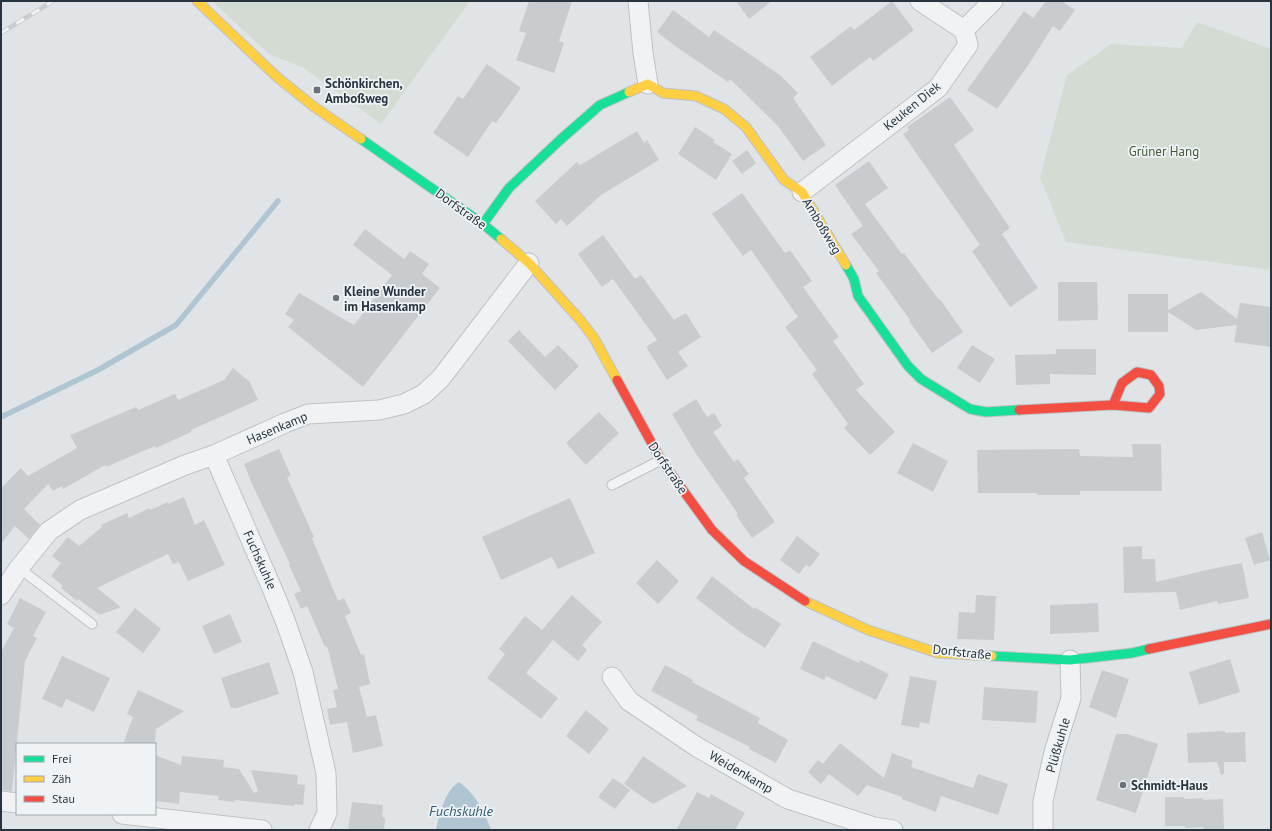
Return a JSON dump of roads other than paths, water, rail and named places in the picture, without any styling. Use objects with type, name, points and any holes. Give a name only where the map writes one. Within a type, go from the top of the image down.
[{"type":"street","name":"Dorfstraße","points":[[196,1],[262,64],[313,106],[483,224],[530,263],[594,338],[661,460],[712,530],[744,561],[800,599],[868,630],[938,653],[1070,660],[1132,653],[1271,624]]},
{"type":"street","points":[[483,224],[509,188],[600,105],[648,84],[643,53],[638,1]]},
{"type":"street","points":[[920,1],[964,30],[993,1]]},
{"type":"street","name":"Keuken Diek","points":[[802,192],[938,88],[968,45],[964,30]]},
{"type":"street","name":"Amboßweg","points":[[648,84],[663,93],[696,96],[724,109],[746,127],[784,180],[802,192],[854,279],[858,296],[908,366],[921,379],[970,409],[986,412],[1113,405],[1149,408],[1160,394],[1159,386],[1151,375],[1137,372],[1122,383],[1113,405]]},
{"type":"street","name":"Hasenkamp","points":[[1,595],[49,531],[80,510],[185,465],[214,455],[308,414],[379,410],[404,404],[424,394],[441,378],[530,263]]},
{"type":"street","name":"Fuchskuhle","points":[[214,455],[274,593],[303,672],[326,773],[327,813],[319,830]]},
{"type":"street","name":"Plüßkuhle","points":[[1043,830],[1043,801],[1054,752],[1071,698],[1070,660]]},
{"type":"street","name":"Weidenkamp","points":[[612,677],[629,701],[697,747],[788,799],[874,827],[892,830]]},
{"type":"street","points":[[1,802],[16,803]]},
{"type":"street","points":[[131,815],[262,830]]},
{"type":"lane","points":[[612,484],[661,460]]},
{"type":"lane","points":[[20,568],[92,624]]},
{"type":"water","name":"Fuchskuhle","points":[[459,782],[470,792],[479,804],[491,830],[436,830],[443,803],[450,791]]},
{"type":"waterway","points":[[1,417],[98,370],[176,325],[278,201]]},
{"type":"railway","points":[[1,33],[53,1]]},
{"type":"place","name":"Schönkirchen, Amboßweg","points":[[317,90]]},
{"type":"place","name":"Kleine Wunder im Hasenkamp","points":[[336,298]]},
{"type":"place","name":"Schmidt-Haus","points":[[1123,785]]},
{"type":"park label","name":"Grüner Hang","points":[[1164,151]]}]
